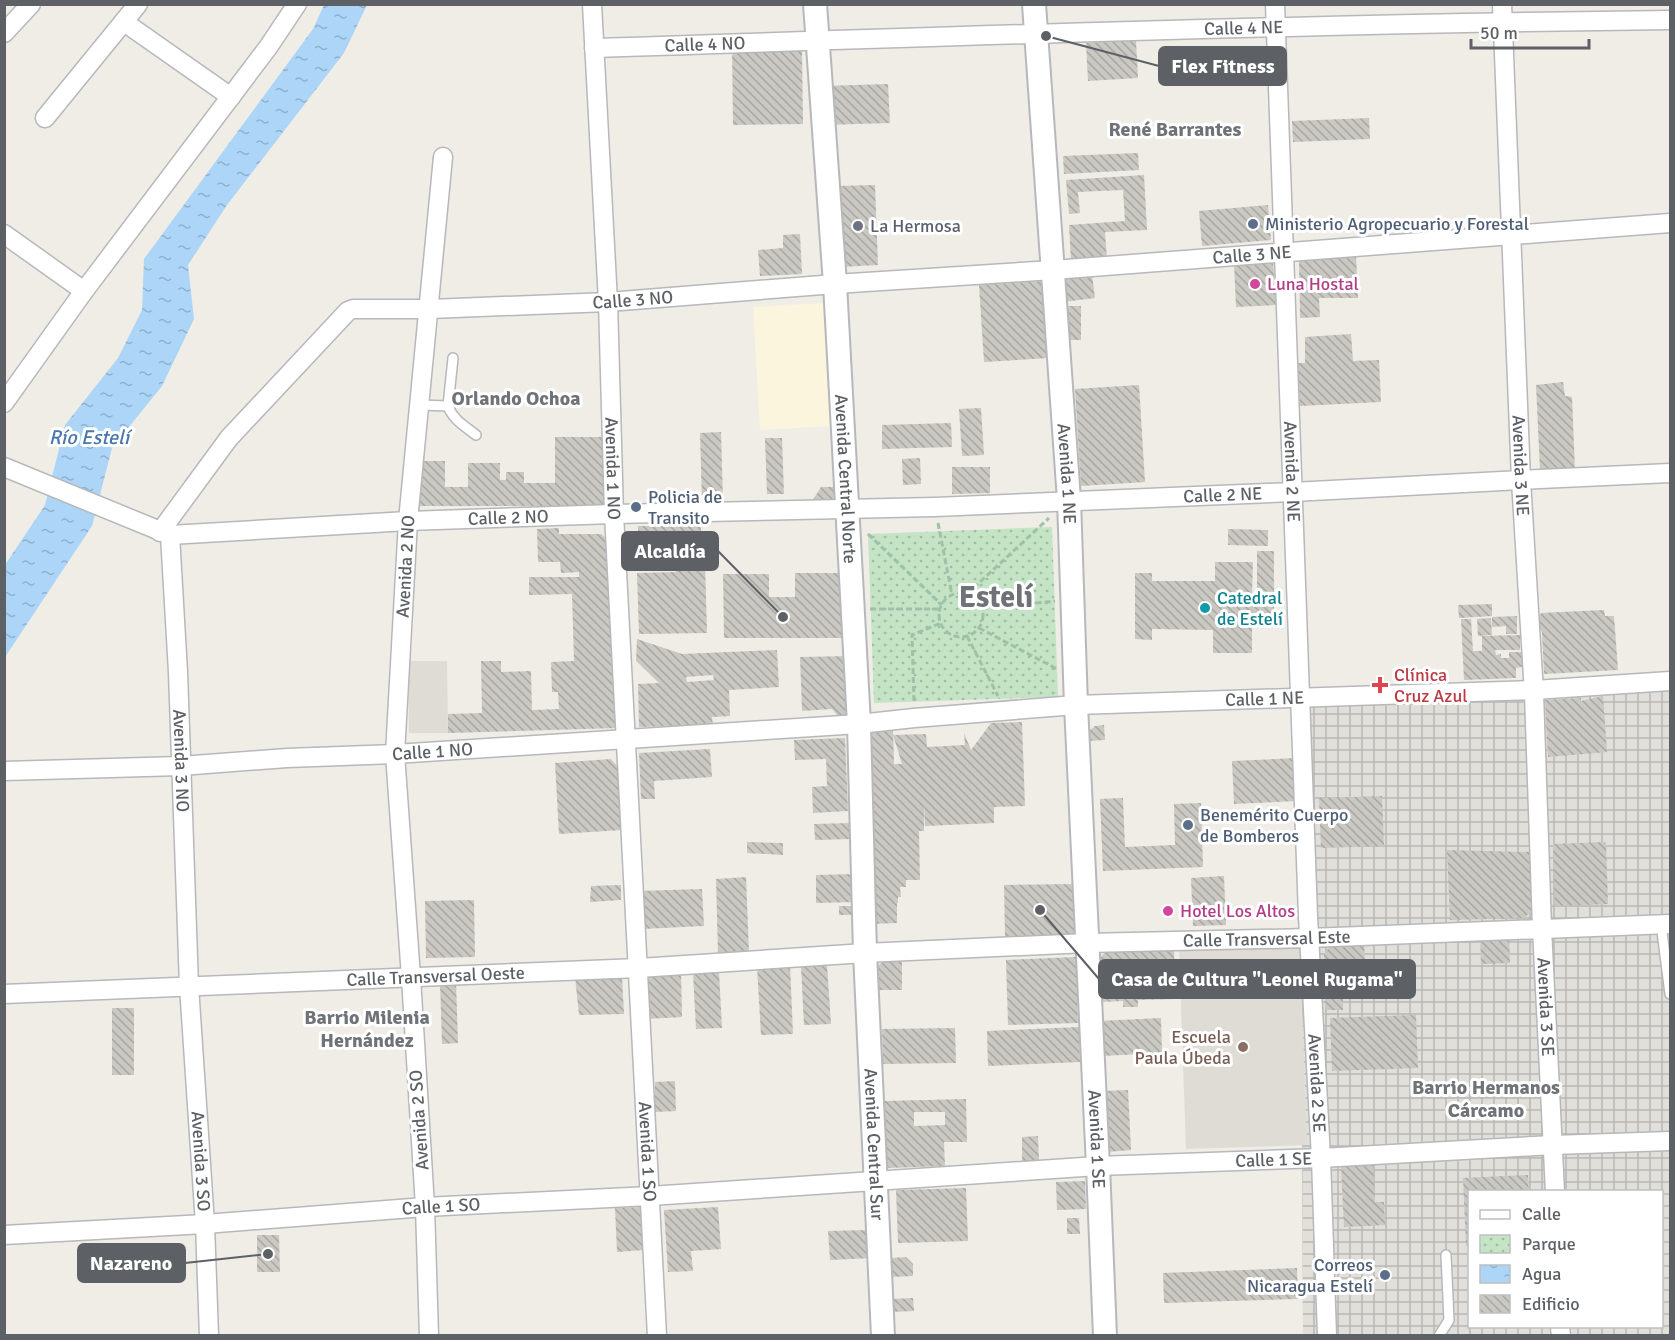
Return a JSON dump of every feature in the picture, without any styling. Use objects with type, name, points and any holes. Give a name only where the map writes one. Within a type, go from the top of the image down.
[{"type":"street","points":[[4,33],[32,4]]},
{"type":"street","points":[[45,118],[138,4]]},
{"type":"street","points":[[4,403],[84,291],[231,97],[297,4]]},
{"type":"street","name":"Avenida 1 NO","points":[[592,4],[608,302],[614,514],[639,968]]},
{"type":"street","name":"Avenida Central Norte","points":[[815,4],[835,284],[849,533],[859,724],[865,953]]},
{"type":"street","name":"Avenida 1 NE","points":[[1034,4],[1068,501],[1087,943]]},
{"type":"street","name":"Avenida 2 NE","points":[[1275,4],[1309,938]]},
{"type":"street","name":"Calle 4 NE","points":[[817,40],[1276,28],[1502,13],[1671,20]]},
{"type":"street","name":"Avenida 3 NE","points":[[1502,13],[1521,480],[1534,690],[1542,928]]},
{"type":"street","points":[[124,22],[231,97]]},
{"type":"street","name":"Calle 4 NO","points":[[594,48],[817,40]]},
{"type":"street","name":"Avenida 2 NO","points":[[411,977],[395,754],[408,521],[443,157]]},
{"type":"street","name":"Calle 3 NE","points":[[835,284],[1053,270],[1671,223]]},
{"type":"street","points":[[4,234],[84,291]]},
{"type":"street","name":"Calle 3 NO","points":[[165,533],[229,438],[348,311],[353,309],[430,309],[608,302],[835,284]]},
{"type":"street","points":[[7,468],[165,533]]},
{"type":"street","name":"Calle 2 NE","points":[[847,509],[1293,492],[1671,474]]},
{"type":"street","name":"Calle 2 NO","points":[[165,533],[408,521],[847,509]]},
{"type":"street","name":"Avenida 3 NO","points":[[165,533],[178,672],[189,986]]},
{"type":"street","name":"Calle 1 NE","points":[[859,724],[1076,705],[1534,690],[1671,681]]},
{"type":"street","name":"Calle 1 NO","points":[[4,771],[181,766],[859,724]]},
{"type":"street","name":"Calle Transversal Este","points":[[865,953],[1087,943],[1309,938],[1666,924]]},
{"type":"street","name":"Avenida 3 SE","points":[[1542,928],[1555,1190]]},
{"type":"street","name":"Avenida 2 SE","points":[[1309,938],[1321,1158],[1327,1335]]},
{"type":"street","name":"Avenida 1 SE","points":[[1087,943],[1105,1335]]},
{"type":"street","name":"Calle Transversal Oeste","points":[[4,994],[639,968],[865,953]]},
{"type":"street","name":"Avenida Central Sur","points":[[865,953],[883,1335]]},
{"type":"street","name":"Avenida 1 SO","points":[[639,968],[657,1335]]},
{"type":"street","name":"Avenida 2 SO","points":[[411,977],[425,1207],[429,1335]]},
{"type":"street","name":"Avenida 3 SO","points":[[189,986],[205,1224],[209,1335]]},
{"type":"street","name":"Calle 1 SE","points":[[877,1181],[1098,1166],[1321,1158],[1671,1140]]},
{"type":"street","name":"Calle 1 SO","points":[[4,1235],[205,1224],[425,1207],[650,1196],[877,1181]]},
{"type":"lane","points":[[453,358],[448,406],[455,419],[476,435]]},
{"type":"lane","points":[[420,405],[448,406]]},
{"type":"lane","points":[[1666,924],[1671,994]]},
{"type":"lane","points":[[1439,1335],[1449,1320],[1446,1255]]},
{"type":"path","points":[[967,594],[1068,501]]},
{"type":"path","points":[[935,507],[952,595]]},
{"type":"path","points":[[849,533],[868,534],[941,607]]},
{"type":"path","points":[[967,594],[976,599],[982,609],[983,615],[979,628],[967,636],[954,636],[941,623],[941,607],[952,595],[967,594]]},
{"type":"path","points":[[982,609],[1073,599]]},
{"type":"path","points":[[852,609],[941,607]]},
{"type":"path","points":[[914,718],[912,635],[941,623]]},
{"type":"path","points":[[979,628],[1075,679]]},
{"type":"path","points":[[967,636],[1006,711]]},
{"type":"shaded area","points":[[825,303],[832,426],[760,430],[753,307]]},
{"type":"shaded area","points":[[408,661],[447,661],[448,733],[409,733]]},
{"type":"shaded area","points":[[1670,679],[1670,1335],[1303,1335],[1300,699]]},
{"type":"shaded area","name":"Escuela Paula Úbeda","points":[[1300,945],[1307,1145],[1186,1149],[1179,949]]},
{"type":"green space","points":[[1052,527],[1058,697],[874,703],[868,534]]},
{"type":"water","name":"Río Estelí","points":[[324,5],[367,5],[344,53],[227,205],[188,265],[194,319],[162,386],[112,448],[92,526],[5,657],[5,565],[45,505],[65,425],[118,358],[142,310],[144,259],[313,29]]},
{"type":"building","points":[[1136,40],[1138,78],[1088,81],[1086,43]]},
{"type":"building","points":[[796,46],[802,52],[803,124],[733,125],[732,47]]},
{"type":"building","points":[[888,84],[890,123],[824,125],[823,86]]},
{"type":"building","points":[[1369,118],[1370,139],[1293,142],[1292,121]]},
{"type":"building","points":[[1138,153],[1139,170],[1064,174],[1063,156]]},
{"type":"building","points":[[1144,175],[1147,230],[1105,232],[1107,259],[1071,261],[1069,225],[1125,221],[1123,190],[1078,192],[1080,213],[1069,214],[1066,180]]},
{"type":"building","name":"La Hermosa","points":[[875,185],[878,265],[841,267],[837,186]]},
{"type":"building","points":[[1268,205],[1271,240],[1202,246],[1199,211]]},
{"type":"building","points":[[800,234],[802,274],[760,276],[758,250],[783,248],[783,235]]},
{"type":"building","points":[[1356,255],[1358,298],[1319,298],[1320,317],[1300,318],[1299,262],[1302,258]]},
{"type":"building","name":"Luna Hostal","points":[[1273,261],[1276,305],[1236,307],[1234,263]]},
{"type":"building","points":[[1092,275],[1095,298],[1063,302],[1060,279]]},
{"type":"building","points":[[1043,281],[1048,358],[984,362],[979,285]]},
{"type":"building","points":[[1061,306],[1081,306],[1081,340],[1062,340]]},
{"type":"building","points":[[1351,334],[1353,361],[1379,360],[1381,402],[1300,406],[1298,363],[1305,363],[1305,337]]},
{"type":"building","points":[[1563,382],[1565,396],[1572,397],[1575,470],[1540,470],[1536,385]]},
{"type":"building","points":[[1139,385],[1145,482],[1081,486],[1075,389]]},
{"type":"building","points":[[981,408],[984,455],[962,456],[959,409]]},
{"type":"building","points":[[951,423],[952,447],[882,449],[882,425]]},
{"type":"building","points":[[721,432],[723,501],[702,502],[700,433]]},
{"type":"building","points":[[555,437],[606,437],[606,506],[420,506],[420,461],[445,461],[445,487],[468,487],[468,463],[500,463],[500,480],[506,480],[506,472],[524,472],[524,483],[555,483]]},
{"type":"building","points":[[765,438],[782,438],[784,494],[767,494]]},
{"type":"building","points":[[920,458],[921,484],[903,485],[902,459]]},
{"type":"building","points":[[952,467],[990,467],[990,493],[952,494]]},
{"type":"building","points":[[821,487],[837,487],[837,495],[830,502],[811,503]]},
{"type":"building","points":[[638,526],[701,526],[701,560],[638,560]]},
{"type":"building","points":[[559,528],[559,534],[601,534],[607,539],[618,728],[448,733],[448,714],[482,713],[481,661],[501,661],[501,672],[531,671],[532,710],[559,709],[558,692],[552,692],[551,662],[574,661],[572,594],[529,595],[529,577],[579,577],[579,572],[561,573],[560,562],[538,562],[537,529]]},
{"type":"building","points":[[1228,529],[1268,530],[1268,546],[1228,545]]},
{"type":"building","points":[[1257,551],[1274,551],[1274,592],[1257,591]]},
{"type":"building","name":"Catedral de Estelí","points":[[1215,562],[1253,562],[1252,594],[1274,594],[1274,623],[1252,622],[1252,653],[1213,653],[1213,630],[1152,629],[1152,640],[1135,639],[1135,573],[1152,573],[1152,581],[1215,581]]},
{"type":"building","points":[[676,563],[705,563],[707,633],[639,634],[637,573],[676,572]]},
{"type":"building","points":[[795,573],[843,573],[844,638],[724,638],[723,574],[769,574],[769,597],[795,597]]},
{"type":"building","points":[[1492,604],[1492,616],[1459,618],[1458,605]]},
{"type":"building","points":[[1604,610],[1605,616],[1614,616],[1618,670],[1544,674],[1542,632],[1538,625],[1541,613]]},
{"type":"building","points":[[1517,616],[1517,634],[1506,634],[1506,626],[1492,627],[1492,617]]},
{"type":"building","points":[[1491,618],[1492,635],[1478,636],[1477,619]]},
{"type":"building","points":[[1461,619],[1471,619],[1473,651],[1482,651],[1482,636],[1520,635],[1520,650],[1495,650],[1496,655],[1501,654],[1501,658],[1509,658],[1509,652],[1522,652],[1522,667],[1516,668],[1516,678],[1464,680]]},
{"type":"building","points":[[637,639],[682,654],[777,650],[779,687],[729,690],[730,716],[712,717],[713,725],[639,727],[638,684],[659,683],[636,661]],"holes":[[[713,675],[714,680],[687,682],[686,677]]]},
{"type":"building","points":[[850,656],[853,715],[837,715],[832,709],[802,711],[800,657]]},
{"type":"building","points":[[1603,696],[1607,752],[1548,757],[1545,700],[1581,698],[1581,701]]},
{"type":"building","points":[[1022,722],[1025,806],[994,807],[994,823],[925,826],[924,803],[924,831],[919,831],[920,880],[906,880],[906,887],[900,887],[901,897],[898,897],[897,903],[897,923],[869,924],[856,731],[893,730],[893,735],[926,734],[927,747],[965,745],[964,733],[971,750],[991,723]],"holes":[[[893,736],[902,764],[894,764]]]},
{"type":"building","points":[[1104,725],[1105,740],[1089,741],[1088,732],[1095,726]]},
{"type":"building","points":[[845,738],[848,811],[813,813],[812,787],[827,786],[826,759],[795,760],[794,740]]},
{"type":"building","points":[[710,749],[712,777],[654,781],[655,799],[641,799],[639,753]]},
{"type":"building","points":[[1296,758],[1297,801],[1234,804],[1232,761]]},
{"type":"building","points":[[611,759],[618,767],[622,830],[559,834],[555,763]]},
{"type":"building","points":[[1382,796],[1384,846],[1321,848],[1319,798]]},
{"type":"building","name":"Benemérito Cuerpo de Bomberos","points":[[1123,798],[1125,847],[1175,845],[1174,804],[1201,803],[1203,867],[1103,871],[1100,799]]},
{"type":"building","points":[[850,823],[851,839],[815,840],[814,824]]},
{"type":"building","points":[[747,842],[783,843],[783,855],[747,853]]},
{"type":"building","points":[[1606,842],[1608,904],[1555,906],[1553,844]]},
{"type":"building","points":[[1447,850],[1530,852],[1533,910],[1524,918],[1450,920]]},
{"type":"building","points":[[856,874],[856,902],[816,903],[816,875]]},
{"type":"building","points":[[1224,876],[1226,925],[1193,926],[1191,878]]},
{"type":"building","points":[[746,877],[749,952],[718,954],[716,879]]},
{"type":"building","points":[[1075,884],[1076,936],[1005,937],[1004,885]]},
{"type":"building","points":[[621,885],[621,900],[590,902],[591,886]]},
{"type":"building","points":[[702,889],[704,926],[642,929],[639,891]]},
{"type":"building","points":[[474,900],[475,957],[426,958],[425,901]]},
{"type":"building","points":[[839,906],[855,906],[855,915],[839,915]]},
{"type":"building","points":[[1509,933],[1510,963],[1481,964],[1480,934]]},
{"type":"building","points":[[1364,944],[1365,960],[1350,961],[1351,996],[1343,997],[1343,1010],[1326,1010],[1324,954],[1331,945]]},
{"type":"building","points":[[1174,951],[1175,999],[1138,1000],[1138,1007],[1123,1007],[1123,1001],[1100,1002],[1099,960],[1105,952]]},
{"type":"building","points":[[1076,957],[1078,1023],[1008,1025],[1006,960]]},
{"type":"building","points":[[902,961],[902,990],[877,990],[877,966],[883,962]]},
{"type":"building","points":[[790,964],[793,1034],[761,1035],[757,966]]},
{"type":"building","points":[[827,965],[831,1024],[804,1025],[801,967]]},
{"type":"building","points":[[681,971],[682,1017],[647,1019],[645,972]]},
{"type":"building","points":[[719,972],[722,1028],[696,1029],[693,973]]},
{"type":"building","points":[[575,977],[622,977],[624,1014],[579,1015]]},
{"type":"building","points":[[456,981],[458,1043],[442,1044],[440,982]]},
{"type":"building","points":[[112,1008],[134,1008],[134,1075],[112,1075]]},
{"type":"building","points":[[1416,1015],[1418,1068],[1332,1071],[1330,1018]]},
{"type":"building","points":[[1161,1018],[1162,1053],[1101,1056],[1099,1021]]},
{"type":"building","points":[[1079,1027],[1080,1062],[988,1066],[987,1031]]},
{"type":"building","points":[[955,1028],[956,1063],[883,1064],[882,1029]]},
{"type":"building","points":[[675,1081],[676,1111],[655,1112],[655,1082]]},
{"type":"building","points":[[1128,1090],[1131,1150],[1107,1152],[1103,1091]]},
{"type":"building","points":[[966,1099],[967,1142],[944,1142],[945,1166],[889,1168],[886,1165],[885,1101]],"holes":[[[914,1112],[945,1112],[945,1125],[914,1126]]]},
{"type":"building","points":[[1038,1136],[1039,1161],[1022,1161],[1022,1137]]},
{"type":"building","points":[[1373,1165],[1375,1202],[1384,1202],[1385,1225],[1344,1227],[1341,1166]]},
{"type":"building","points":[[1528,1175],[1529,1190],[1468,1190],[1468,1246],[1466,1246],[1463,1178]]},
{"type":"building","points":[[1085,1181],[1086,1209],[1057,1210],[1056,1182]]},
{"type":"building","points":[[966,1188],[968,1241],[898,1243],[896,1190]]},
{"type":"building","points":[[642,1207],[645,1250],[617,1252],[615,1208]]},
{"type":"building","points":[[718,1207],[721,1249],[691,1251],[693,1271],[668,1272],[664,1210]]},
{"type":"building","points":[[1067,1218],[1079,1218],[1080,1234],[1067,1234]]},
{"type":"building","points":[[870,1230],[871,1258],[830,1260],[828,1231]]},
{"type":"building","points":[[257,1235],[279,1235],[280,1272],[257,1272]]},
{"type":"building","points":[[906,1257],[913,1264],[913,1276],[892,1277],[891,1258]]},
{"type":"building","points":[[1297,1268],[1298,1299],[1164,1303],[1163,1273]]},
{"type":"building","points":[[913,1298],[914,1311],[890,1312],[890,1299]]},
{"type":"place","name":"Flex Fitness","points":[[1046,36]]},
{"type":"place","name":"Ministerio Agropecuario y Forestal","points":[[1253,224]]},
{"type":"place","name":"La Hermosa","points":[[858,226]]},
{"type":"place","name":"Luna Hostal","points":[[1255,284]]},
{"type":"place","name":"Policia de Transito","points":[[636,507]]},
{"type":"place","name":"Catedral de Estelí","points":[[1205,608]]},
{"type":"place","name":"Alcaldía","points":[[783,617]]},
{"type":"place","name":"Clínica Cruz Azul","points":[[1380,685]]},
{"type":"place","name":"Benemérito Cuerpo de Bomberos","points":[[1188,825]]},
{"type":"place","name":"Casa de Cultura \"Leonel Rugama\"","points":[[1040,910]]},
{"type":"place","name":"Hotel Los Altos","points":[[1168,911]]},
{"type":"place","name":"Escuela Paula Úbeda","points":[[1243,1047]]},
{"type":"place","name":"Nazareno","points":[[268,1254]]},
{"type":"place","name":"Correos Nicaragua Estelí","points":[[1385,1275]]},
{"type":"district","name":"René Barrantes","points":[[1175,129]]},
{"type":"district","name":"Orlando Ochoa","points":[[516,398]]},
{"type":"district","name":"Estelí","points":[[996,597]]},
{"type":"district","name":"Barrio Milenia Hernández","points":[[367,1028]]},
{"type":"district","name":"Barrio Hermanos Cárcamo","points":[[1486,1098]]}]
